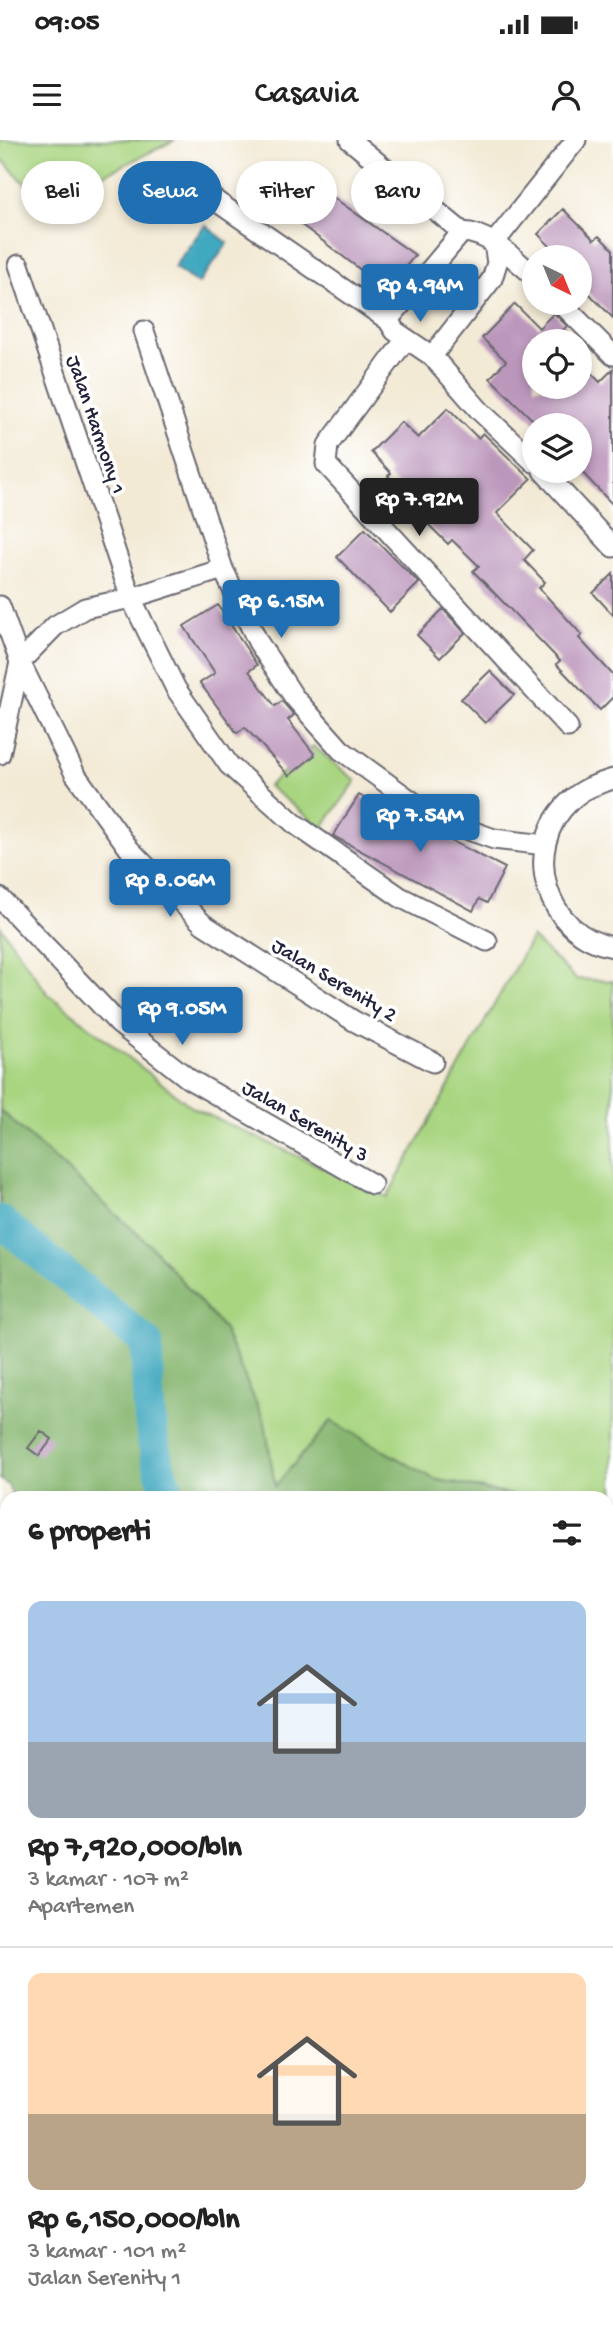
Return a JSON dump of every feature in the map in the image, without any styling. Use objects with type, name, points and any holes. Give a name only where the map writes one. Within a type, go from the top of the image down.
[{"type":"street","points":[[350,140],[462,232],[478,232],[522,266]]},
{"type":"street","points":[[432,356],[492,279],[497,262],[494,243],[576,140]]},
{"type":"street","points":[[222,205],[388,320],[395,331],[432,356],[480,411],[522,451]]},
{"type":"street","points":[[388,320],[462,232]]},
{"type":"street","name":"Jalan Harmony 1","points":[[19,265],[131,598],[176,689],[229,765],[295,824],[400,897],[487,941]]},
{"type":"street","points":[[573,315],[613,355]]},
{"type":"street","points":[[144,331],[223,569],[258,642],[294,697],[341,750],[435,818],[494,839],[545,845]]},
{"type":"street","points":[[406,339],[328,444],[326,464],[568,727]]},
{"type":"street","points":[[554,483],[613,547]]},
{"type":"street","points":[[0,754],[20,662],[55,626],[85,608],[131,598],[223,569]]},
{"type":"street","name":"Jalan Serenity 2","points":[[0,607],[20,662],[75,774],[130,850],[203,924],[355,1021],[433,1062]]},
{"type":"street","points":[[613,779],[592,786],[570,801],[554,821],[545,845],[542,868],[546,890],[556,910],[575,931],[600,944],[613,947]]},
{"type":"street","name":"Jalan Serenity 3","points":[[0,898],[119,1024],[189,1079],[372,1184]]},
{"type":"green space","points":[[0,140],[175,140],[132,161],[118,161],[118,168],[104,175],[104,161],[21,161],[21,179],[0,157]]},
{"type":"green space","points":[[313,746],[356,781],[322,828],[268,786]]},
{"type":"green space","points":[[0,926],[48,994],[193,1108],[387,1197],[532,937],[576,979],[613,981],[613,1491],[492,1491],[434,1479],[331,1421],[275,1487],[265,1423],[223,1328],[151,1246],[0,1110]]},
{"type":"green space","points":[[0,1110],[151,1246],[223,1328],[265,1423],[275,1486],[331,1421],[434,1479],[492,1491],[10,1491],[8,1485],[0,1479]]},
{"type":"water","points":[[205,225],[228,243],[198,284],[174,267]]},
{"type":"building","points":[[337,200],[351,210],[351,224],[371,224],[415,255],[387,290],[300,224],[337,224]]},
{"type":"building","points":[[563,209],[594,240],[599,236],[613,250],[613,318],[592,296],[592,245],[549,245],[538,234]]},
{"type":"building","points":[[515,304],[522,311],[522,315],[526,315],[539,328],[552,315],[556,315],[567,326],[564,329],[522,329],[522,399],[592,399],[592,374],[600,382],[613,369],[613,505],[592,483],[592,413],[526,413],[490,378],[506,361],[482,338]]},
{"type":"building","points":[[448,408],[478,438],[483,433],[522,470],[522,483],[527,483],[497,513],[533,550],[524,560],[545,582],[539,588],[582,635],[579,638],[613,675],[613,697],[600,710],[556,664],[560,661],[473,571],[479,566],[452,540],[448,544],[429,525],[411,504],[414,501],[388,476],[391,473],[371,452],[401,422],[418,438]]},
{"type":"building","points":[[365,529],[419,583],[390,612],[337,557]]},
{"type":"building","points":[[613,574],[613,615],[593,593]]},
{"type":"building","points":[[218,605],[257,665],[249,671],[275,706],[282,701],[294,715],[288,720],[315,755],[289,776],[245,727],[237,733],[200,683],[215,673],[184,626]]},
{"type":"building","points":[[443,609],[465,633],[440,658],[417,635]]},
{"type":"building","points":[[490,671],[514,695],[485,723],[461,699]]},
{"type":"building","points":[[359,795],[412,826],[432,835],[434,832],[505,868],[487,903],[479,899],[473,911],[333,836]]},
{"type":"building","points":[[41,1431],[52,1439],[39,1456],[28,1448]]},
{"type":"waterway","points":[[0,1221],[147,1343],[150,1422],[153,1442],[168,1491]]}]
